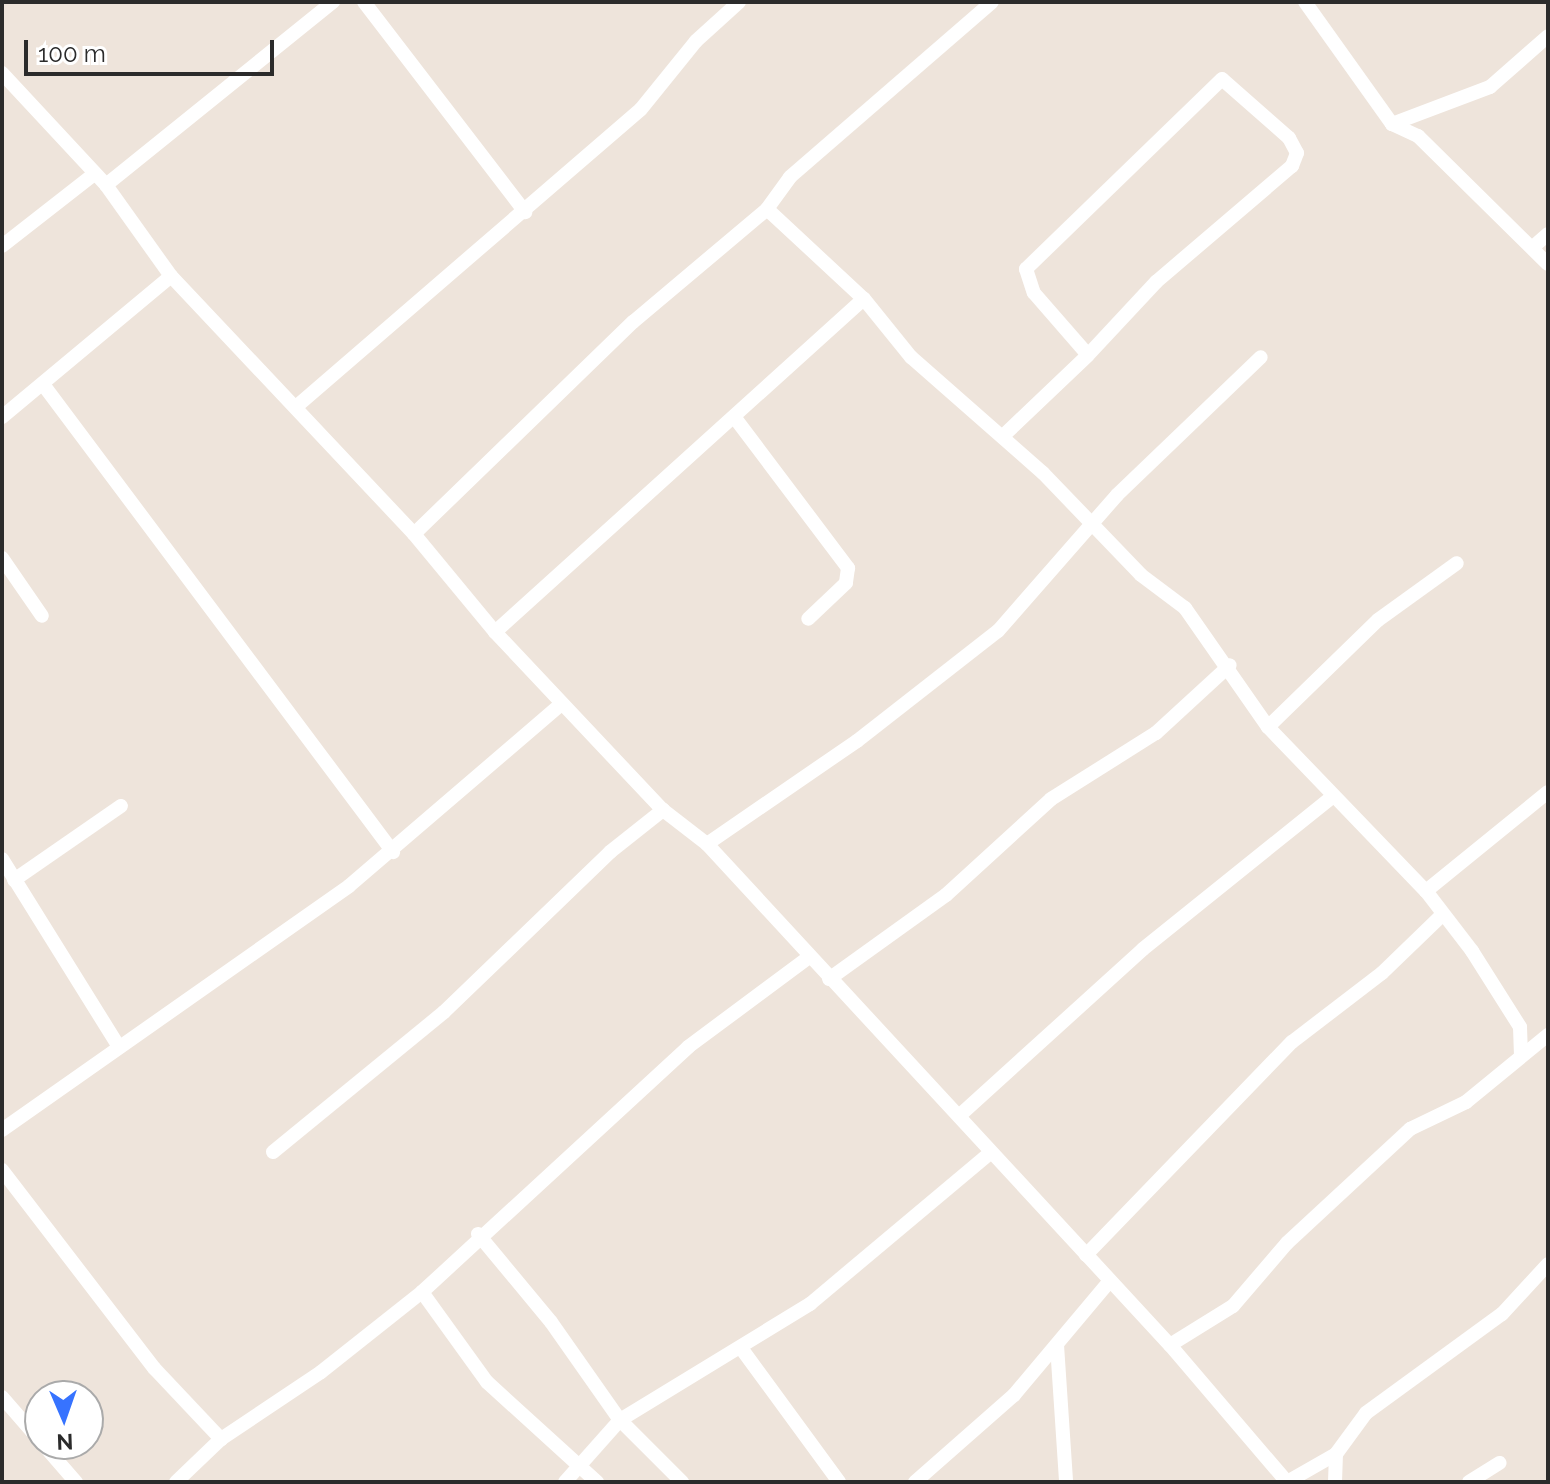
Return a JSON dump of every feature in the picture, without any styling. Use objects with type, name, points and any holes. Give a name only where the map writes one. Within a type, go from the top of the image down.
[{"type":"street","points":[[106,185],[333,2]]},
{"type":"street","points":[[364,2],[525,212]]},
{"type":"street","points":[[297,406],[641,109],[696,41],[739,2]]},
{"type":"street","points":[[414,534],[633,322],[767,209],[790,177],[992,2]]},
{"type":"street","points":[[1305,2],[1392,124],[1418,136],[1548,264]]},
{"type":"street","points":[[1392,124],[1490,87],[1548,36]]},
{"type":"street","points":[[2,73],[106,185],[171,276],[297,406],[414,534],[495,632],[663,810],[707,844],[808,958],[1086,1255],[1108,1283],[1170,1345],[1287,1482],[1336,1454],[1366,1413],[1502,1314],[1548,1264]]},
{"type":"street","points":[[1003,436],[1088,355],[1186,254],[1292,166],[1297,153],[1289,138],[1222,79],[1026,269],[1034,293],[1088,355]]},
{"type":"street","points":[[2,246],[94,174]]},
{"type":"street","points":[[767,209],[864,299],[911,357],[1003,436],[1093,523],[1141,575],[1185,608],[1230,665],[1268,727],[1332,797],[1426,891],[1520,1027],[1521,1055]]},
{"type":"street","points":[[1533,247],[1548,234]]},
{"type":"street","points":[[2,417],[45,387],[171,276]]},
{"type":"street","points":[[495,632],[864,299]]},
{"type":"street","points":[[707,844],[857,741],[998,631],[1093,523],[1202,408],[1261,357]]},
{"type":"street","points":[[45,387],[393,852]]},
{"type":"street","points":[[735,418],[848,568],[846,583],[808,619]]},
{"type":"street","points":[[2,558],[42,616]]},
{"type":"street","points":[[1268,727],[1378,620],[1457,563]]},
{"type":"street","points":[[829,979],[946,895],[1051,799],[1156,733],[1230,665]]},
{"type":"street","points":[[4,1126],[393,852],[561,704]]},
{"type":"street","points":[[1426,891],[1548,792]]},
{"type":"street","points":[[959,1116],[1143,949],[1332,797]]},
{"type":"street","points":[[14,880],[121,806]]},
{"type":"street","points":[[273,1152],[444,1012],[610,852],[663,810]]},
{"type":"street","points":[[2,859],[119,1047]]},
{"type":"street","points":[[1086,1255],[1292,1042],[1382,973],[1442,915]]},
{"type":"street","points":[[176,1482],[221,1439],[321,1372],[422,1292],[478,1234],[688,1047],[808,958]]},
{"type":"street","points":[[1170,1345],[1233,1306],[1287,1243],[1410,1129],[1466,1102],[1548,1035]]},
{"type":"street","points":[[565,1482],[620,1420],[810,1304],[991,1152]]},
{"type":"street","points":[[2,1170],[154,1368],[221,1439]]},
{"type":"street","points":[[478,1234],[551,1322],[620,1420],[682,1482]]},
{"type":"street","points":[[915,1482],[1014,1395],[1108,1283]]},
{"type":"street","points":[[422,1292],[487,1382],[597,1482]]},
{"type":"street","points":[[1057,1345],[1066,1482]]},
{"type":"street","points":[[741,1348],[839,1482]]},
{"type":"street","points":[[2,1397],[76,1482]]},
{"type":"street","points":[[1335,1482],[1336,1454]]},
{"type":"street","points":[[1469,1482],[1499,1463]]}]
